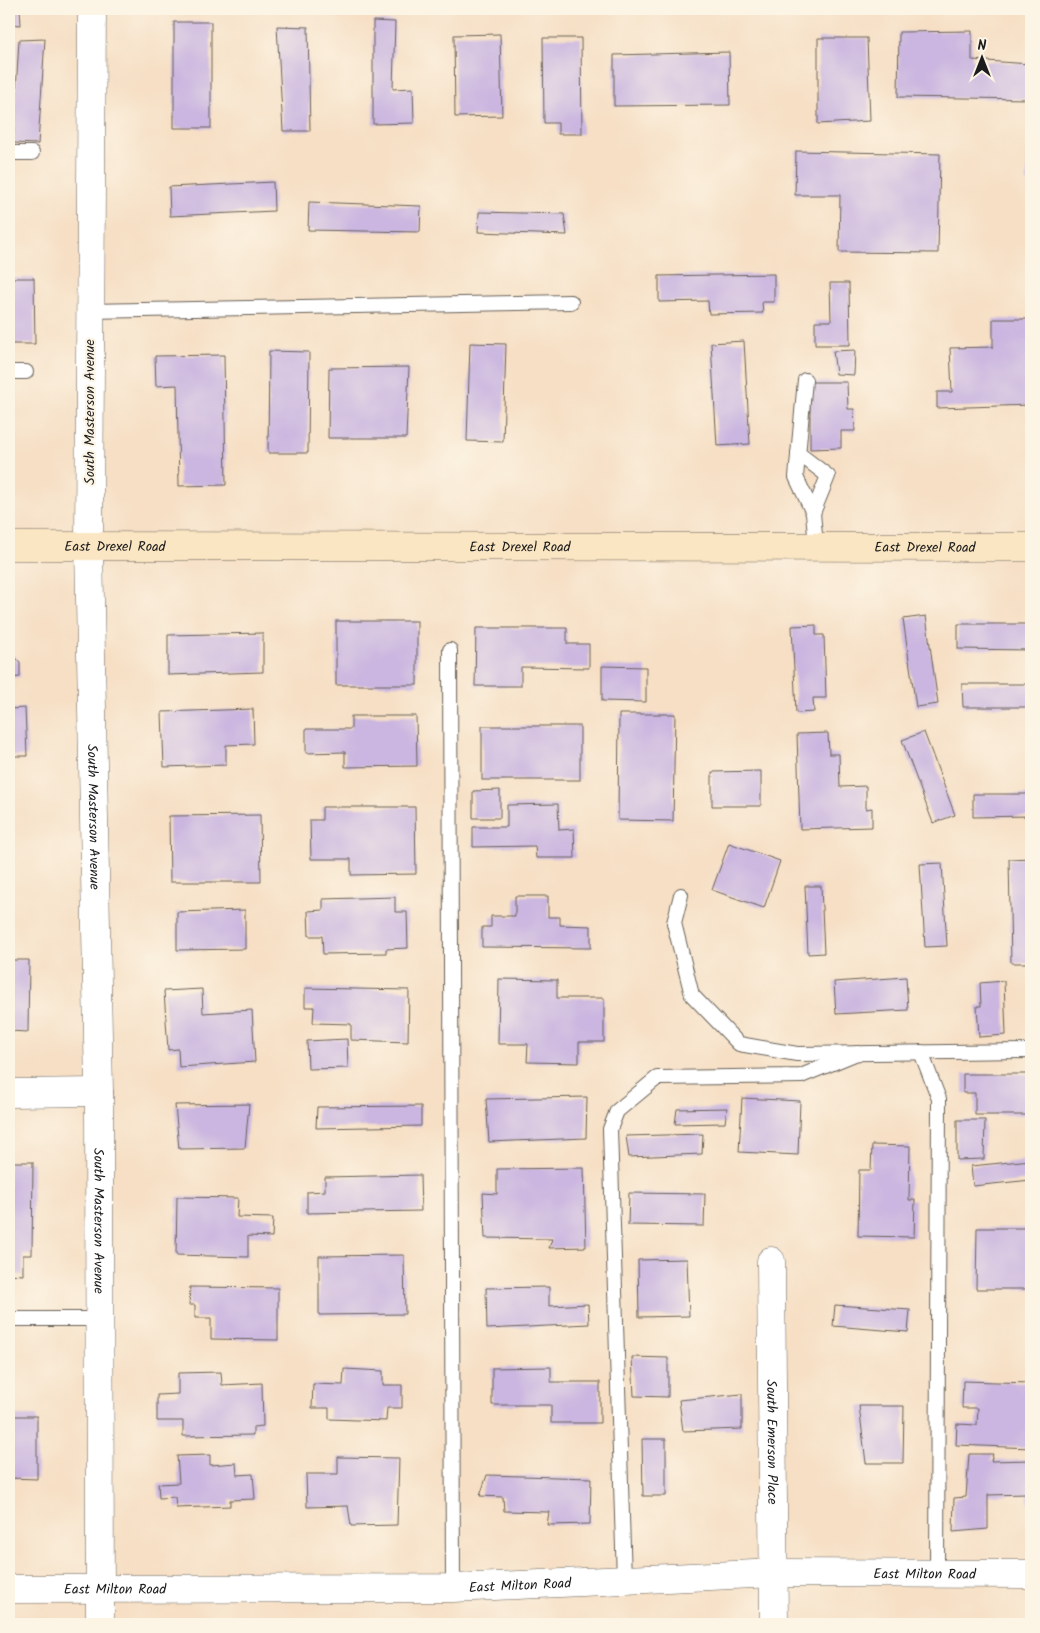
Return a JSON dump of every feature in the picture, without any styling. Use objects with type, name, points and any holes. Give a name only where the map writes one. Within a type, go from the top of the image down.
[{"type":"street","name":"South Masterson Avenue","points":[[92,9],[89,545],[100,1092],[98,1319],[100,1624]]},
{"type":"street","name":"East Drexel Road","points":[[9,546],[1031,547]]},
{"type":"street","points":[[9,1093],[100,1092]]},
{"type":"street","name":"South Emerson Place","points":[[771,1261],[774,1624]]},
{"type":"street","name":"East Milton Road","points":[[9,1589],[453,1588],[774,1573],[1031,1574]]},
{"type":"lane","points":[[9,153],[32,153]]},
{"type":"lane","points":[[89,311],[571,302]]},
{"type":"lane","points":[[9,372],[26,372]]},
{"type":"lane","points":[[805,380],[796,477],[813,513],[816,546]]},
{"type":"lane","points":[[798,453],[828,476],[813,513]]},
{"type":"lane","points":[[450,650],[453,1588]]},
{"type":"lane","points":[[681,895],[674,923],[692,996],[739,1044],[797,1054],[1031,1051]]},
{"type":"lane","points":[[921,1052],[939,1099],[937,1574]]},
{"type":"lane","points":[[624,1580],[610,1129],[617,1111],[657,1078],[801,1076],[857,1054]]},
{"type":"lane","points":[[9,1319],[98,1319]]},
{"type":"building","points":[[9,9],[20,9],[21,25],[9,24]]},
{"type":"building","points":[[373,21],[395,22],[393,89],[413,88],[414,123],[373,124]]},
{"type":"building","points":[[174,22],[211,22],[211,128],[174,128]]},
{"type":"building","points":[[277,26],[308,27],[310,131],[283,131]]},
{"type":"building","points":[[972,31],[972,60],[1030,64],[1030,99],[898,97],[899,32]]},
{"type":"building","points":[[500,34],[502,116],[455,117],[454,35]]},
{"type":"building","points":[[543,38],[581,38],[582,134],[558,134],[558,123],[544,123]]},
{"type":"building","points":[[818,38],[867,38],[870,121],[818,124]]},
{"type":"building","points":[[45,39],[38,144],[13,143],[19,40]]},
{"type":"building","points":[[729,52],[730,105],[614,106],[614,55]]},
{"type":"building","points":[[1028,142],[1031,142],[1031,184],[1027,183]]},
{"type":"building","points":[[796,151],[940,154],[938,253],[839,252],[840,195],[795,195]]},
{"type":"building","points":[[273,182],[274,211],[170,216],[169,187]]},
{"type":"building","points":[[309,202],[421,206],[420,232],[308,230]]},
{"type":"building","points":[[479,212],[564,214],[567,235],[478,232]]},
{"type":"building","points":[[774,274],[774,302],[762,302],[763,313],[709,314],[708,301],[659,302],[659,276]]},
{"type":"building","points":[[9,278],[34,278],[35,344],[9,344]]},
{"type":"building","points":[[830,283],[849,283],[850,345],[815,345],[815,321],[831,321]]},
{"type":"building","points":[[993,319],[1031,319],[1031,405],[937,408],[937,392],[952,392],[950,348],[993,347]]},
{"type":"building","points":[[744,341],[750,444],[717,446],[711,343]]},
{"type":"building","points":[[470,343],[506,344],[503,442],[467,441]]},
{"type":"building","points":[[855,350],[854,375],[836,374],[833,351]]},
{"type":"building","points":[[269,351],[309,352],[308,453],[268,453]]},
{"type":"building","points":[[224,355],[226,485],[179,486],[177,385],[156,386],[155,356]]},
{"type":"building","points":[[409,367],[406,438],[328,438],[329,368]]},
{"type":"building","points":[[810,382],[847,382],[848,409],[854,409],[855,431],[841,431],[841,448],[810,449]]},
{"type":"building","points":[[926,616],[938,704],[916,707],[903,619]]},
{"type":"building","points":[[336,621],[417,621],[417,685],[336,685]]},
{"type":"building","points":[[958,624],[1031,624],[1031,650],[958,649]]},
{"type":"building","points":[[816,625],[816,635],[824,635],[826,698],[813,698],[814,712],[796,713],[792,626]]},
{"type":"building","points":[[476,628],[567,628],[567,644],[589,644],[589,668],[521,667],[521,686],[475,686]]},
{"type":"building","points":[[263,633],[263,672],[168,675],[168,635]]},
{"type":"building","points":[[9,651],[20,662],[20,677],[9,678]]},
{"type":"building","points":[[602,666],[646,667],[646,702],[602,701]]},
{"type":"building","points":[[962,684],[1031,684],[1031,707],[963,707]]},
{"type":"building","points":[[25,708],[27,756],[9,756],[9,709]]},
{"type":"building","points":[[253,709],[254,744],[226,745],[226,765],[164,767],[162,712]]},
{"type":"building","points":[[619,714],[675,714],[673,821],[618,820]]},
{"type":"building","points":[[351,716],[416,716],[417,766],[345,767],[345,752],[306,753],[306,729],[351,729]]},
{"type":"building","points":[[482,726],[580,726],[580,780],[482,780]]},
{"type":"building","points":[[924,732],[955,815],[933,823],[902,740]]},
{"type":"building","points":[[828,733],[829,754],[839,754],[840,787],[866,786],[866,809],[872,808],[872,827],[800,829],[797,734]]},
{"type":"building","points":[[761,771],[761,806],[712,806],[712,772]]},
{"type":"building","points":[[500,790],[500,818],[473,818],[473,791]]},
{"type":"building","points":[[973,794],[1031,794],[1031,816],[973,817]]},
{"type":"building","points":[[558,804],[559,830],[574,829],[575,858],[536,858],[535,846],[473,847],[473,827],[507,827],[507,805]]},
{"type":"building","points":[[322,807],[415,807],[416,874],[351,875],[351,859],[311,859],[310,820],[322,820]]},
{"type":"building","points":[[260,815],[261,882],[170,882],[169,816]]},
{"type":"building","points":[[729,843],[780,861],[764,908],[712,890]]},
{"type":"building","points":[[1031,858],[1031,963],[1011,963],[1009,859]]},
{"type":"building","points":[[942,863],[947,946],[925,947],[920,864]]},
{"type":"building","points":[[805,886],[821,886],[824,953],[808,954]]},
{"type":"building","points":[[515,896],[548,896],[548,917],[560,917],[560,925],[591,926],[591,948],[482,947],[482,927],[491,927],[491,916],[515,916]]},
{"type":"building","points":[[395,897],[395,912],[407,912],[408,948],[386,949],[386,953],[323,954],[322,936],[309,936],[308,911],[323,910],[323,899]]},
{"type":"building","points":[[245,910],[245,949],[177,950],[177,912]]},
{"type":"building","points":[[9,960],[29,960],[28,1032],[9,1031]]},
{"type":"building","points":[[906,977],[908,1010],[836,1014],[834,982]]},
{"type":"building","points":[[499,979],[557,980],[557,998],[604,998],[604,1042],[579,1042],[579,1063],[527,1062],[528,1044],[498,1044]]},
{"type":"building","points":[[1004,981],[1006,1035],[979,1037],[977,1006],[981,1006],[980,983]]},
{"type":"building","points":[[305,988],[409,990],[408,1042],[351,1040],[351,1024],[313,1023],[314,1007],[305,1007]]},
{"type":"building","points":[[202,989],[203,1013],[252,1010],[255,1062],[179,1067],[178,1049],[168,1050],[164,991]]},
{"type":"building","points":[[347,1039],[348,1068],[308,1069],[307,1041]]},
{"type":"building","points":[[963,1074],[1031,1074],[1031,1115],[975,1115],[975,1093],[963,1093]]},
{"type":"building","points":[[587,1097],[586,1138],[489,1142],[486,1099]]},
{"type":"building","points":[[742,1098],[800,1101],[798,1155],[739,1152]]},
{"type":"building","points":[[249,1104],[245,1148],[179,1149],[175,1105]]},
{"type":"building","points":[[421,1106],[421,1126],[316,1128],[317,1107]]},
{"type":"building","points":[[727,1108],[725,1123],[675,1124],[677,1109]]},
{"type":"building","points":[[957,1120],[985,1120],[984,1159],[957,1160]]},
{"type":"building","points":[[703,1134],[702,1154],[629,1157],[626,1136]]},
{"type":"building","points":[[872,1145],[910,1146],[909,1200],[915,1200],[914,1237],[858,1236],[859,1170],[871,1170]]},
{"type":"building","points":[[1031,1160],[1031,1180],[973,1186],[971,1166]]},
{"type":"building","points":[[9,1162],[33,1162],[32,1255],[23,1255],[23,1275],[9,1274]]},
{"type":"building","points":[[584,1168],[586,1247],[549,1248],[552,1239],[485,1238],[483,1193],[497,1194],[497,1169]]},
{"type":"building","points":[[420,1175],[421,1211],[307,1213],[307,1192],[325,1191],[325,1177]]},
{"type":"building","points":[[629,1193],[705,1194],[704,1226],[628,1225]]},
{"type":"building","points":[[177,1197],[238,1198],[237,1217],[273,1218],[272,1237],[248,1236],[248,1257],[176,1255]]},
{"type":"building","points":[[977,1228],[1031,1228],[1031,1289],[976,1289]]},
{"type":"building","points":[[404,1255],[405,1314],[319,1315],[319,1256]]},
{"type":"building","points":[[687,1259],[689,1316],[639,1317],[638,1260]]},
{"type":"building","points":[[190,1287],[278,1288],[278,1340],[211,1339],[211,1318],[195,1318],[195,1305],[189,1305]]},
{"type":"building","points":[[549,1287],[549,1306],[588,1304],[589,1324],[487,1329],[486,1288]]},
{"type":"building","points":[[835,1305],[910,1310],[908,1332],[833,1326]]},
{"type":"building","points":[[632,1357],[668,1358],[668,1397],[634,1396]]},
{"type":"building","points":[[551,1367],[551,1382],[600,1382],[600,1423],[551,1423],[551,1405],[492,1405],[492,1368]]},
{"type":"building","points":[[344,1369],[383,1371],[383,1385],[402,1385],[402,1408],[387,1408],[386,1421],[329,1419],[329,1408],[312,1408],[313,1384],[343,1385]]},
{"type":"building","points":[[221,1372],[222,1385],[262,1383],[263,1426],[253,1427],[253,1435],[183,1436],[183,1421],[157,1421],[157,1395],[178,1394],[178,1373]]},
{"type":"building","points":[[963,1381],[1031,1383],[1031,1448],[956,1445],[957,1424],[977,1425],[978,1408],[962,1408]]},
{"type":"building","points":[[742,1394],[742,1429],[683,1431],[679,1400]]},
{"type":"building","points":[[859,1406],[904,1406],[903,1463],[866,1463]]},
{"type":"building","points":[[9,1416],[37,1416],[37,1479],[9,1478]]},
{"type":"building","points":[[642,1439],[666,1439],[666,1496],[643,1496]]},
{"type":"building","points":[[969,1454],[993,1454],[991,1461],[1031,1460],[1031,1505],[1029,1505],[1027,1494],[988,1495],[988,1529],[953,1532],[954,1498],[966,1497]]},
{"type":"building","points":[[210,1455],[210,1465],[236,1463],[237,1475],[253,1474],[255,1499],[230,1500],[230,1506],[176,1508],[175,1497],[159,1498],[158,1484],[179,1483],[177,1456]]},
{"type":"building","points":[[338,1457],[399,1458],[397,1525],[351,1526],[348,1506],[307,1507],[306,1474],[338,1474]]},
{"type":"building","points":[[487,1475],[591,1478],[590,1524],[547,1525],[549,1512],[504,1511],[503,1497],[480,1496]]}]
